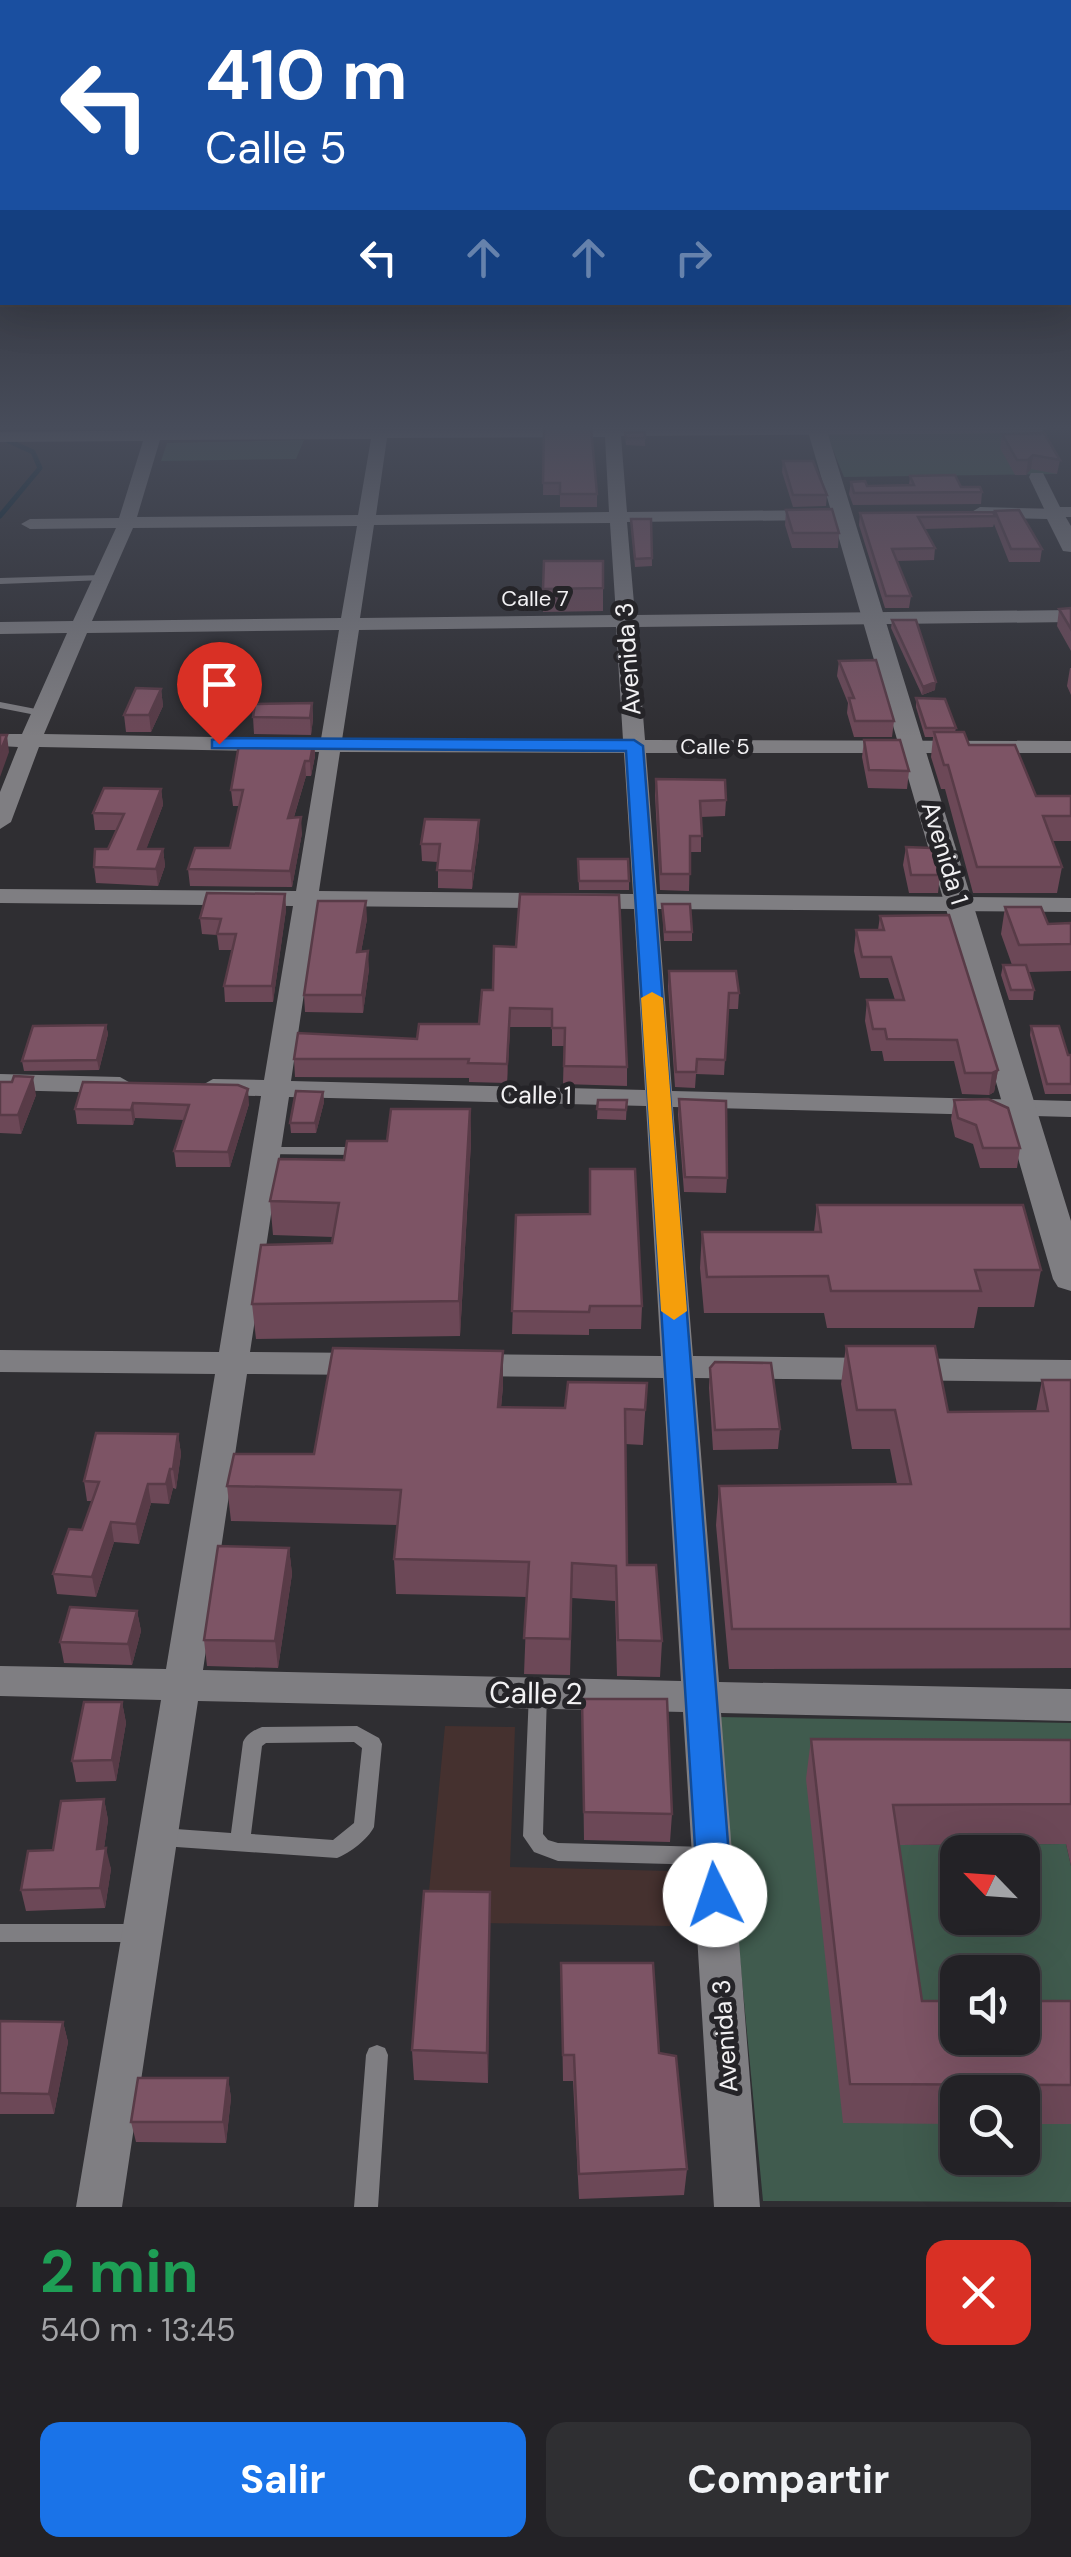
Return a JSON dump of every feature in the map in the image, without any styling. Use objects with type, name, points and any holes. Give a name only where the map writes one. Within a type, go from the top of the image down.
[{"type":"street","points":[[0,822],[41,714],[123,531]]},
{"type":"street","points":[[100,2207],[364,531]]},
{"type":"street","name":"Avenida 3","points":[[619,531],[737,2207]]},
{"type":"street","name":"Avenida 1","points":[[858,531],[876,619],[1071,1279]]},
{"type":"street","name":"Calle 7","points":[[0,628],[1071,616]]},
{"type":"street","name":"Calle 5","points":[[0,740],[330,746],[1071,747]]},
{"type":"street","points":[[0,896],[1071,906]]},
{"type":"street","points":[[0,1082],[138,1086]]},
{"type":"street","name":"Calle 1","points":[[177,1086],[1071,1109]]},
{"type":"street","points":[[0,1362],[1071,1371]]},
{"type":"street","name":"Calle 2","points":[[0,1681],[1071,1705]]},
{"type":"lane","points":[[0,582],[102,578]]},
{"type":"lane","points":[[0,705],[41,714]]},
{"type":"lane","points":[[266,1151],[357,1151]]},
{"type":"lane","points":[[538,1693],[533,1836],[541,1846],[558,1852],[712,1856]]},
{"type":"lane","points":[[158,1836],[240,1842],[337,1849],[364,1827],[372,1744],[356,1734],[262,1735],[253,1742],[240,1842]]},
{"type":"lane","points":[[0,1934],[143,1933]]},
{"type":"lane","points":[[366,2207],[376,2056]]},
{"type":"shaded area","points":[[445,1726],[515,1727],[510,1867],[669,1871],[670,1926],[426,1922]]},
{"type":"green space","points":[[717,1717],[1071,1723],[1071,1780],[807,1779],[940,2085],[940,2175],[1040,2175],[1040,2124],[1071,2124],[1071,2202],[763,2201]]},
{"type":"green space","points":[[1040,1844],[1066,1844],[1071,1866],[1071,2041],[1040,2041],[1040,1955],[940,1955],[940,2041],[914,2041],[886,1845],[940,1845],[940,1935],[1040,1935]]},
{"type":"building","points":[[632,531],[651,531],[652,558],[635,559]]},
{"type":"building","points":[[792,531],[839,533],[793,533]]},
{"type":"building","points":[[866,531],[926,531],[935,548],[892,549],[911,596],[886,596]]},
{"type":"building","points":[[1003,531],[1031,531],[1042,549],[1011,549]]},
{"type":"building","points":[[544,561],[603,561],[603,588],[543,589]]},
{"type":"building","points":[[1071,608],[1071,629],[1059,609]]},
{"type":"building","points":[[892,620],[916,620],[936,682],[923,687]]},
{"type":"building","points":[[876,660],[894,721],[855,721],[849,698],[854,698],[839,661]]},
{"type":"building","points":[[136,688],[161,689],[149,715],[124,715]]},
{"type":"building","points":[[916,698],[945,699],[956,728],[926,728]]},
{"type":"building","points":[[312,703],[310,718],[253,717],[255,704]]},
{"type":"building","points":[[934,732],[964,732],[969,745],[1015,745],[1036,796],[1071,796],[1071,816],[1043,816],[1062,867],[977,867],[948,765],[944,765]]},
{"type":"building","points":[[240,739],[314,740],[288,818],[301,817],[290,871],[188,869],[195,848],[230,848],[243,790],[231,790]]},
{"type":"building","points":[[864,740],[900,740],[909,771],[869,770]]},
{"type":"building","points":[[656,779],[725,780],[726,800],[700,801],[702,836],[690,836],[690,874],[661,874]]},
{"type":"building","points":[[104,788],[161,789],[138,849],[163,849],[156,869],[94,867],[95,849],[108,849],[124,814],[93,813]]},
{"type":"building","points":[[425,819],[479,820],[472,871],[437,870],[440,844],[421,844]]},
{"type":"building","points":[[906,847],[932,848],[940,875],[911,875]]},
{"type":"building","points":[[578,859],[628,859],[629,881],[579,881]]},
{"type":"building","points":[[207,893],[285,894],[272,986],[224,986],[236,934],[217,934],[221,919],[200,918]]},
{"type":"building","points":[[520,894],[619,895],[627,1067],[564,1066],[565,1028],[552,1028],[552,1009],[510,1008],[507,1064],[468,1063],[469,1059],[294,1059],[298,1033],[417,1039],[419,1024],[479,1024],[482,990],[493,990],[494,946],[516,947]]},
{"type":"building","points":[[318,901],[366,901],[357,952],[368,951],[362,995],[304,995]]},
{"type":"building","points":[[662,904],[690,904],[692,932],[665,932]]},
{"type":"building","points":[[1005,907],[1041,907],[1048,924],[1071,923],[1071,944],[1019,945]]},
{"type":"building","points":[[949,915],[998,1070],[992,1073],[965,1073],[957,1040],[887,1039],[885,1029],[873,1029],[867,1000],[904,1000],[891,957],[862,957],[856,930],[884,930],[880,916]]},
{"type":"building","points":[[1003,965],[1026,965],[1034,990],[1011,990]]},
{"type":"building","points":[[669,971],[736,971],[739,993],[729,993],[725,1060],[697,1059],[696,1072],[676,1072]]},
{"type":"building","points":[[106,1025],[97,1060],[22,1061],[33,1026]]},
{"type":"building","points":[[1031,1026],[1059,1026],[1071,1055],[1071,1084],[1047,1084]]},
{"type":"building","points":[[14,1076],[33,1077],[18,1115],[0,1115],[0,1082],[12,1082]]},
{"type":"building","points":[[83,1082],[238,1085],[248,1089],[228,1152],[174,1151],[189,1105],[133,1103],[131,1110],[75,1109]]},
{"type":"building","points":[[296,1091],[323,1092],[315,1123],[290,1123]]},
{"type":"building","points":[[679,1099],[726,1101],[727,1178],[685,1177]]},
{"type":"building","points":[[988,1099],[1008,1108],[1020,1148],[983,1148],[976,1125],[958,1118],[954,1100]]},
{"type":"building","points":[[598,1100],[627,1100],[626,1110],[597,1109]]},
{"type":"building","points":[[391,1109],[470,1109],[459,1301],[252,1304],[261,1245],[332,1243],[339,1203],[270,1201],[279,1159],[344,1160],[347,1141],[387,1141]]},
{"type":"building","points":[[590,1169],[635,1169],[642,1306],[590,1306],[589,1312],[512,1311],[516,1215],[590,1214]]},
{"type":"building","points":[[817,1205],[1023,1205],[1041,1270],[975,1270],[981,1291],[831,1291],[828,1276],[707,1277],[702,1232],[821,1232]]},
{"type":"building","points":[[846,1346],[935,1346],[948,1412],[1048,1411],[1042,1380],[1071,1380],[1071,1629],[732,1629],[719,1486],[911,1484],[895,1410],[857,1410]]},
{"type":"building","points":[[333,1348],[503,1351],[498,1407],[565,1408],[568,1382],[647,1383],[645,1410],[625,1409],[627,1565],[656,1565],[662,1641],[618,1640],[616,1566],[572,1563],[570,1639],[524,1638],[529,1562],[394,1559],[401,1490],[227,1486],[234,1454],[314,1454]]},
{"type":"building","points":[[715,1362],[771,1363],[780,1429],[715,1430],[710,1368]]},
{"type":"building","points":[[96,1433],[178,1434],[173,1469],[166,1484],[148,1484],[136,1524],[111,1522],[92,1577],[53,1574],[69,1529],[82,1530],[99,1482],[84,1481]]},
{"type":"building","points":[[218,1546],[289,1548],[275,1641],[204,1640]]},
{"type":"building","points":[[70,1607],[137,1611],[128,1644],[60,1642]]},
{"type":"building","points":[[582,1699],[667,1699],[672,1814],[584,1812]]},
{"type":"building","points":[[84,1702],[122,1702],[112,1760],[72,1761]]},
{"type":"building","points":[[811,1739],[1071,1740],[1071,1804],[893,1805],[922,2001],[940,2001],[940,2055],[1040,2055],[1040,2001],[1071,2001],[1071,2085],[1040,2085],[1040,2075],[940,2075],[940,2084],[850,2084]]},
{"type":"building","points":[[104,1799],[97,1849],[106,1848],[100,1888],[21,1890],[28,1851],[53,1850],[61,1801]]},
{"type":"building","points":[[424,1891],[490,1892],[487,2053],[412,2050]]},
{"type":"building","points":[[561,1963],[653,1963],[659,2053],[676,2056],[687,2169],[579,2174],[574,2055],[563,2055]]},
{"type":"building","points":[[0,2021],[63,2022],[49,2094],[0,2093]]},
{"type":"building","points":[[138,2078],[228,2078],[223,2122],[131,2122]]},
{"type":"slow traffic","points":[[652,998],[674,1311]]},
{"type":"route","points":[[219,744],[634,746],[715,1895]]}]
